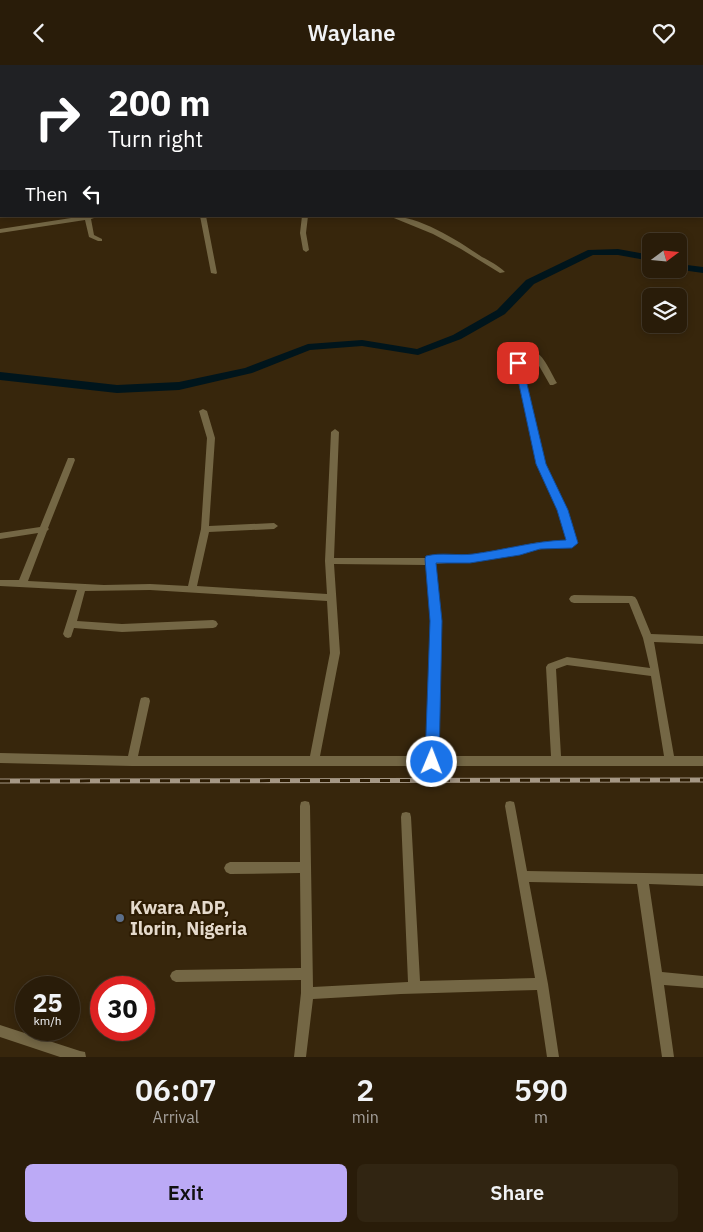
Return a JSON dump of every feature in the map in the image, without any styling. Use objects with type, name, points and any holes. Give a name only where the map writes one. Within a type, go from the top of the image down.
[{"type":"street","points":[[0,231],[59,219],[92,217]]},
{"type":"street","points":[[203,217],[214,273]]},
{"type":"street","points":[[305,217],[303,233],[306,250]]},
{"type":"street","points":[[395,217],[420,225],[450,240],[502,272]]},
{"type":"street","points":[[88,218],[91,236],[100,240]]},
{"type":"street","points":[[329,561],[470,559],[520,551],[540,545],[572,543],[562,510],[541,464],[517,358],[532,352],[537,355],[553,383]]},
{"type":"street","points":[[192,590],[205,529],[211,439],[203,411]]},
{"type":"street","points":[[314,761],[335,653],[335,629],[329,561],[335,432]]},
{"type":"street","points":[[22,584],[34,549],[45,529],[60,484],[71,459]]},
{"type":"street","points":[[205,529],[274,527]]},
{"type":"street","points":[[0,536],[45,529]]},
{"type":"street","points":[[430,559],[436,621],[432,762]]},
{"type":"street","points":[[0,583],[82,587],[150,587],[331,598]]},
{"type":"street","points":[[68,634],[82,587]]},
{"type":"street","points":[[574,599],[632,600],[648,639],[670,761]]},
{"type":"street","points":[[72,624],[122,628],[213,624]]},
{"type":"street","points":[[648,639],[703,640]]},
{"type":"street","points":[[556,760],[552,667],[567,661],[655,673]]},
{"type":"street","points":[[132,761],[145,701]]},
{"type":"street","points":[[0,758],[132,761],[432,762],[556,760],[584,763],[703,761]]},
{"type":"street","points":[[300,1057],[307,993],[304,867],[305,806]]},
{"type":"street","points":[[510,806],[542,985],[552,1057]]},
{"type":"street","points":[[406,817],[414,987]]},
{"type":"street","points":[[230,868],[304,867]]},
{"type":"street","points":[[523,876],[703,880]]},
{"type":"street","points":[[642,879],[668,1057]]},
{"type":"street","points":[[176,976],[307,974]]},
{"type":"street","points":[[656,978],[703,982]]},
{"type":"street","points":[[307,993],[414,987],[542,985]]},
{"type":"street","points":[[0,1031],[80,1057]]},
{"type":"waterway","points":[[0,376],[117,389],[179,386],[248,371],[308,347],[362,343],[418,352],[457,337],[501,312],[530,282],[591,252],[618,252],[642,256]]},
{"type":"waterway","points":[[688,268],[703,270]]},
{"type":"railway","points":[[0,781],[703,780]]},
{"type":"place","name":"Kwara ADP, Ilorin, Nigeria","points":[[120,918]]},
{"type":"route","points":[[432,762],[436,599],[430,559],[470,559],[520,551],[540,545],[572,543],[562,510],[546,479],[541,464],[518,363]]}]
